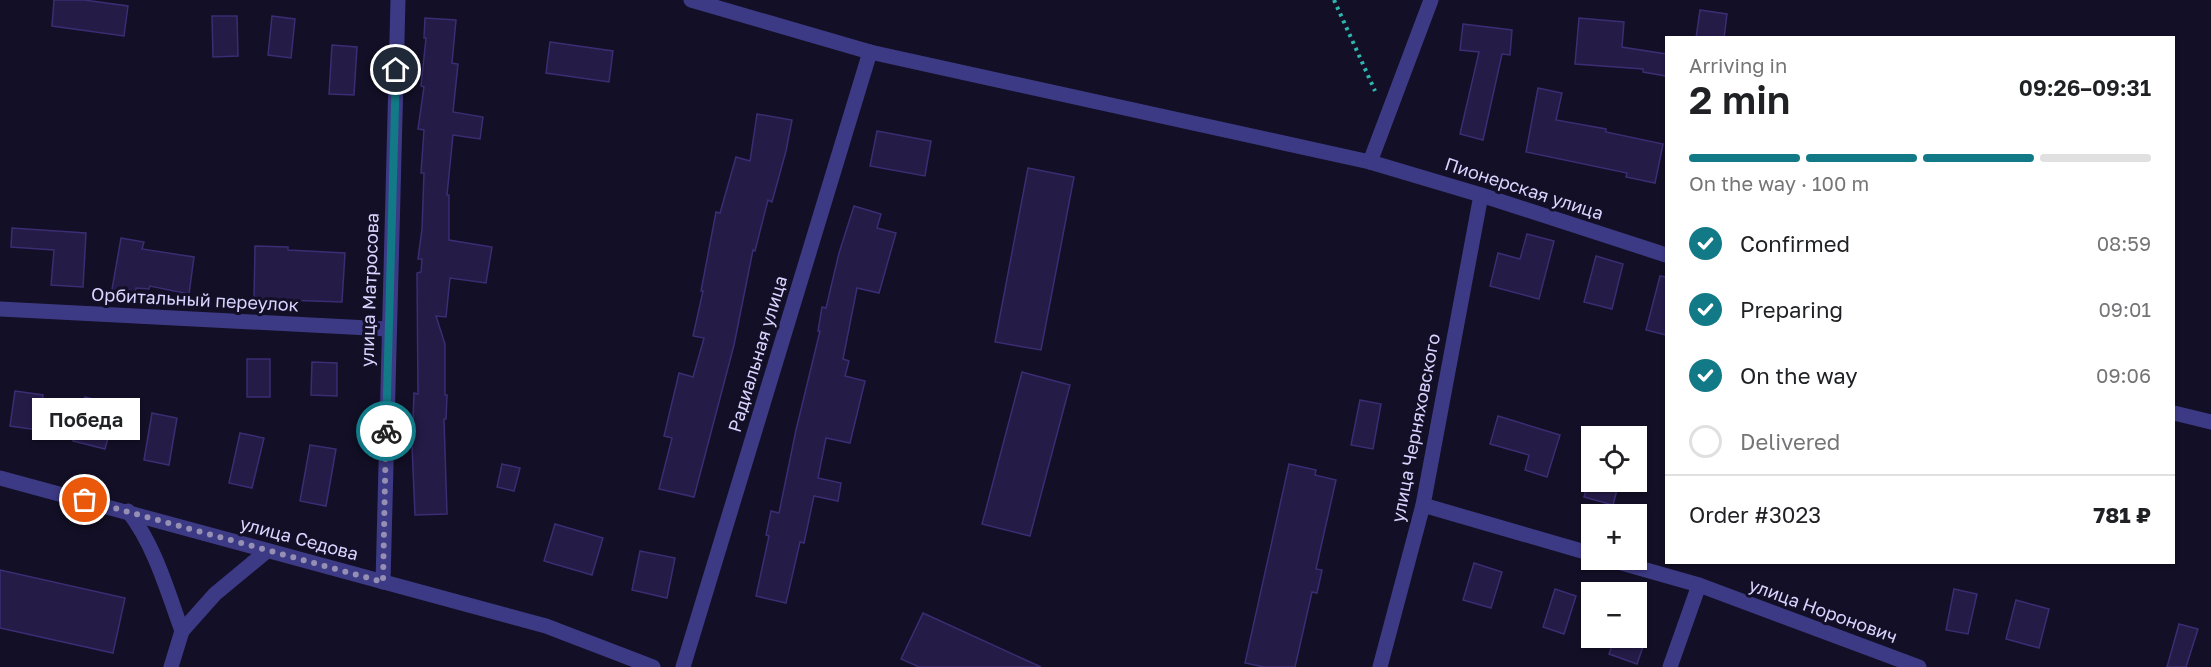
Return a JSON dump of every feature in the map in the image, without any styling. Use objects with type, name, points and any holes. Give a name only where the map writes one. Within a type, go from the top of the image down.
[{"type":"street","name":"улица Матросова","points":[[383,582],[398,0]]},
{"type":"street","name":"Пионерская улица","points":[[691,0],[870,52],[1370,162],[1665,255]]},
{"type":"street","points":[[1370,162],[1431,0]]},
{"type":"street","name":"Радиальная улица","points":[[683,667],[870,52]]},
{"type":"street","name":"улица Черняховского","points":[[1380,667],[1423,505],[1481,195]]},
{"type":"street","name":"Орбитальный переулок","points":[[0,309],[388,329]]},
{"type":"street","points":[[2175,413],[2211,422]]},
{"type":"street","name":"улица Седова","points":[[0,478],[546,626],[653,667]]},
{"type":"street","points":[[1423,505],[1581,551]]},
{"type":"street","points":[[128,512],[139,526],[159,566],[182,630]]},
{"type":"street","points":[[171,667],[182,630],[215,594],[267,551]]},
{"type":"street","name":"улица Норонович","points":[[1646,570],[1699,585],[1919,667]]},
{"type":"street","points":[[1670,667],[1699,585]]},
{"type":"path","points":[[1334,0],[1387,117]]},
{"type":"building","points":[[54,0],[84,0],[128,6],[124,36],[52,26]]},
{"type":"building","points":[[1700,10],[1727,14],[1724,36],[1696,36]]},
{"type":"building","points":[[212,16],[237,16],[238,56],[213,57]]},
{"type":"building","points":[[272,16],[295,19],[291,58],[268,55]]},
{"type":"building","points":[[425,18],[456,20],[452,63],[458,64],[453,112],[483,117],[480,139],[453,135],[447,195],[449,195],[449,240],[492,247],[486,283],[450,278],[446,317],[436,316],[445,344],[445,395],[447,395],[446,419],[444,419],[447,514],[415,515],[412,446],[414,393],[418,394],[417,273],[421,272],[422,259],[418,259],[422,229],[424,173],[421,173],[424,130],[418,129],[424,87],[421,86],[426,38],[424,38]]},
{"type":"building","points":[[1579,18],[1624,22],[1622,47],[1665,54],[1665,76],[1643,72],[1643,69],[1575,64]]},
{"type":"building","points":[[1463,24],[1512,30],[1510,55],[1502,54],[1483,140],[1460,134],[1479,52],[1460,50]]},
{"type":"building","points":[[550,42],[613,51],[609,82],[546,73]]},
{"type":"building","points":[[332,45],[357,47],[354,95],[329,94]]},
{"type":"building","points":[[1538,88],[1562,93],[1556,120],[1606,129],[1606,132],[1663,144],[1655,183],[1626,177],[1627,173],[1526,152]]},
{"type":"building","points":[[757,114],[792,120],[772,202],[768,200],[755,251],[753,250],[734,345],[694,497],[659,489],[672,438],[664,436],[679,373],[693,377],[704,338],[693,336],[716,212],[720,213],[736,157],[750,161]]},
{"type":"building","points":[[877,131],[931,141],[925,176],[870,166]]},
{"type":"building","points":[[1028,168],[1074,177],[1041,350],[995,342]]},
{"type":"building","points":[[854,206],[881,214],[877,228],[896,233],[879,293],[857,288],[843,359],[849,361],[845,376],[865,381],[850,443],[826,438],[818,478],[841,483],[838,501],[814,496],[804,543],[800,542],[786,603],[756,596],[769,536],[766,535],[771,511],[779,513],[820,331],[818,331],[822,307],[826,308],[839,253]]},
{"type":"building","points":[[12,228],[86,233],[83,287],[51,285],[54,250],[11,247]]},
{"type":"building","points":[[1527,234],[1554,241],[1539,299],[1490,286],[1498,253],[1520,259]]},
{"type":"building","points":[[121,238],[144,242],[142,249],[194,257],[189,294],[150,286],[149,289],[136,288],[134,298],[111,295]]},
{"type":"building","points":[[255,246],[345,253],[342,302],[254,299]]},
{"type":"building","points":[[1596,256],[1623,264],[1612,309],[1584,302]]},
{"type":"building","points":[[1660,276],[1665,277],[1665,335],[1646,330]]},
{"type":"building","points":[[247,359],[270,359],[270,397],[247,397]]},
{"type":"building","points":[[312,362],[337,363],[337,396],[311,395]]},
{"type":"building","points":[[1022,372],[1070,385],[1030,536],[982,524]]},
{"type":"building","points":[[15,391],[43,395],[38,430],[10,426]]},
{"type":"building","points":[[85,397],[117,405],[105,449],[73,441]]},
{"type":"building","points":[[1360,400],[1381,404],[1373,449],[1351,445]]},
{"type":"building","points":[[152,413],[177,418],[169,465],[144,460]]},
{"type":"building","points":[[1498,416],[1560,435],[1547,477],[1525,470],[1529,455],[1490,444]]},
{"type":"building","points":[[240,433],[264,438],[252,488],[229,483]]},
{"type":"building","points":[[310,445],[336,449],[326,506],[300,501]]},
{"type":"building","points":[[502,464],[520,468],[514,491],[497,487]]},
{"type":"building","points":[[1289,464],[1316,470],[1315,475],[1336,480],[1316,569],[1322,570],[1317,593],[1312,592],[1295,667],[1264,667],[1245,663]]},
{"type":"building","points":[[1585,492],[1616,492],[1613,504],[1584,497]]},
{"type":"building","points":[[555,524],[603,538],[592,575],[544,561]]},
{"type":"building","points":[[640,551],[675,558],[667,598],[632,590]]},
{"type":"building","points":[[1474,563],[1502,572],[1491,608],[1463,600]]},
{"type":"building","points":[[0,570],[125,598],[113,653],[0,628]]},
{"type":"building","points":[[1555,589],[1576,596],[1564,634],[1543,627]]},
{"type":"building","points":[[1954,589],[1977,594],[1968,634],[1946,630]]},
{"type":"building","points":[[2016,600],[2049,609],[2039,648],[2006,639]]},
{"type":"building","points":[[923,613],[1041,667],[919,667],[901,659]]},
{"type":"building","points":[[2179,624],[2198,629],[2186,667],[2167,667]]},
{"type":"building","points":[[1611,648],[1643,648],[1637,664],[1609,654]]},
{"type":"way so far","points":[[85,500],[383,582],[386,431]]},
{"type":"place","name":"Победа","points":[[85,500]]},
{"type":"route","points":[[386,431],[396,70]]}]
